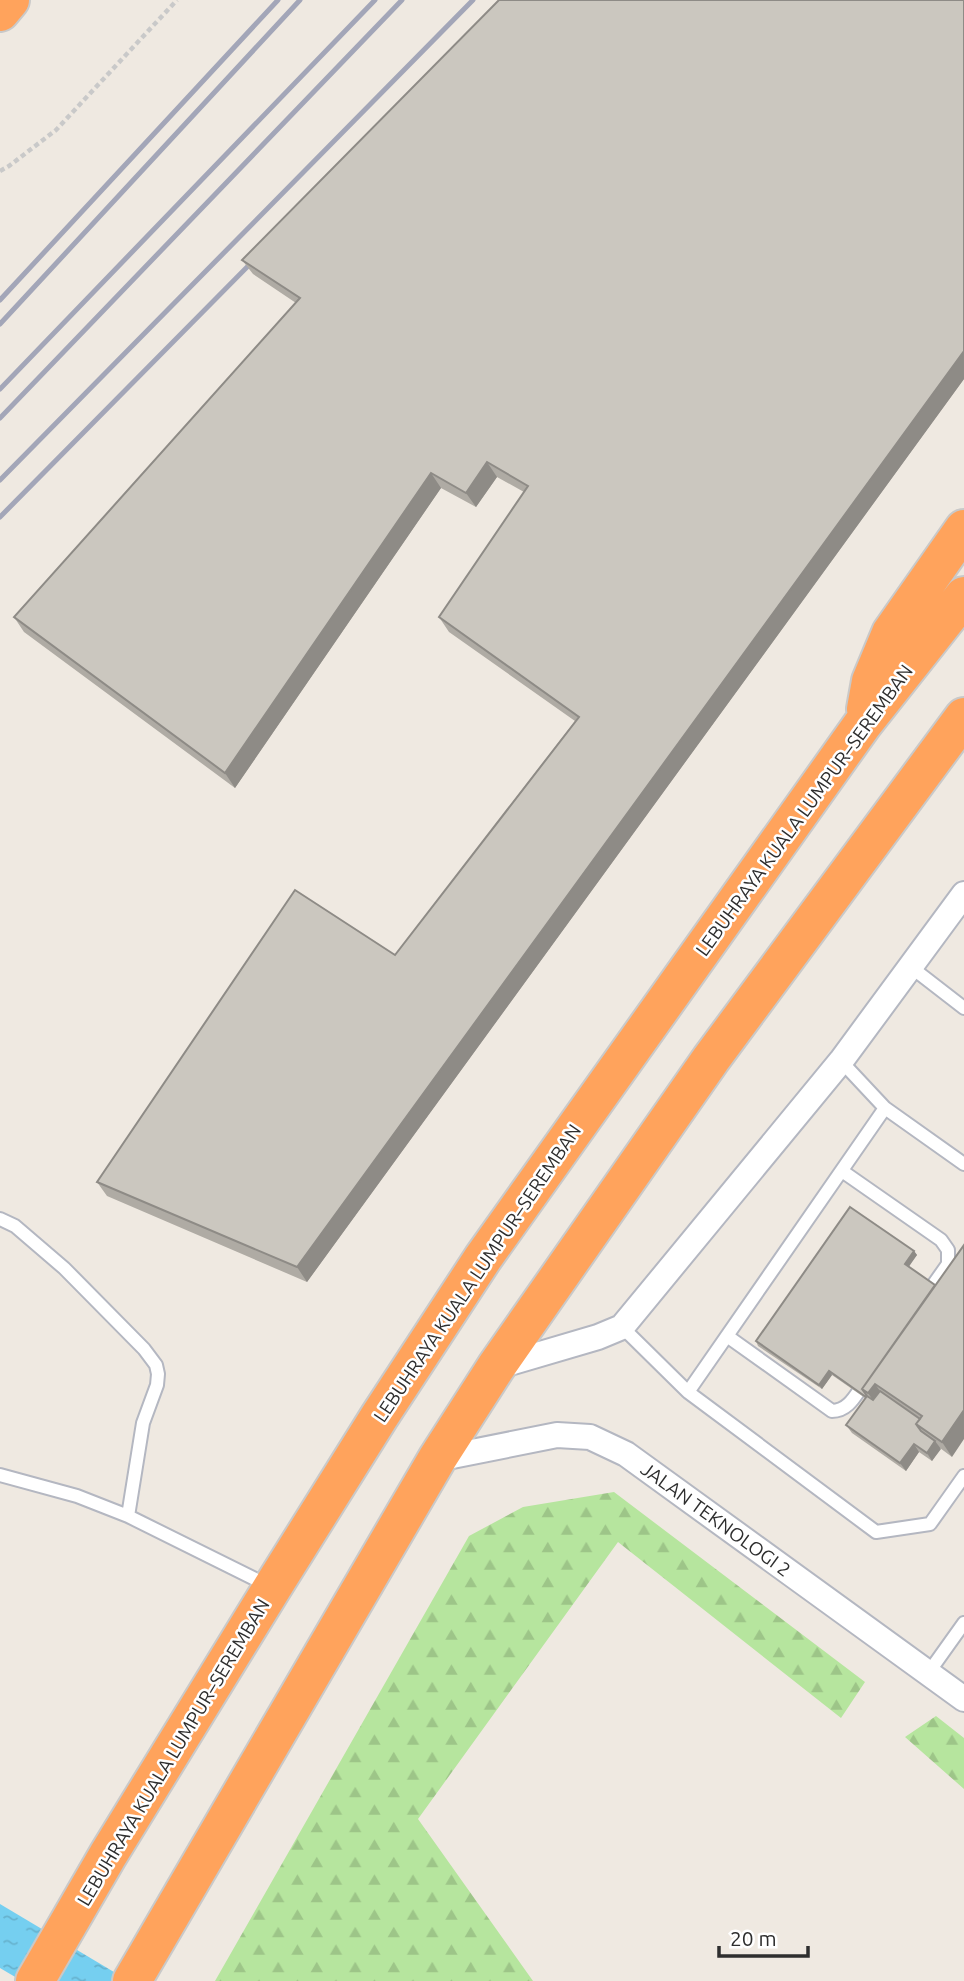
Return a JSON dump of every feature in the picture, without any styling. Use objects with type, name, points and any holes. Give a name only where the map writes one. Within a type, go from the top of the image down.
[{"type":"highway","points":[[0,12],[10,0]]},
{"type":"highway","points":[[862,724],[871,681],[891,633],[964,529]]},
{"type":"highway","name":"LEBUHRAYA KUALA LUMPUR–SEREMBAN","points":[[35,1981],[108,1855],[272,1588],[379,1417],[484,1258],[862,724],[964,596]]},
{"type":"highway","points":[[132,1981],[437,1459],[496,1367],[711,1059],[964,717]]},
{"type":"street","points":[[496,1367],[622,1328],[841,1061],[964,894]]},
{"type":"street","name":"JALAN TEKNOLOGI 2","points":[[437,1459],[557,1435],[590,1437],[626,1454],[964,1699]]},
{"type":"lane","points":[[911,967],[964,1009]]},
{"type":"lane","points":[[841,1061],[885,1108],[964,1164]]},
{"type":"lane","points":[[688,1392],[885,1108]]},
{"type":"lane","points":[[842,1171],[941,1240],[948,1250],[948,1264],[917,1307]]},
{"type":"lane","points":[[0,1219],[15,1226],[64,1268],[144,1349],[156,1365],[157,1385],[143,1423],[128,1516]]},
{"type":"lane","points":[[622,1328],[688,1392],[876,1532],[930,1524],[964,1476]]},
{"type":"lane","points":[[727,1336],[832,1411],[841,1410],[849,1404],[872,1372]]},
{"type":"lane","points":[[0,1475],[77,1496],[128,1516],[272,1588]]},
{"type":"lane","points":[[929,1672],[964,1623]]},
{"type":"path","points":[[0,171],[56,130],[177,0]]},
{"type":"green space","points":[[614,1492],[865,1682],[841,1718],[618,1542],[418,1819],[533,1981],[215,1981],[469,1536],[523,1507]]},
{"type":"green space","points":[[936,1716],[964,1738],[964,1789],[905,1737]]},
{"type":"water","points":[[0,1904],[129,1981],[22,1981],[0,1968]]},
{"type":"building","points":[[499,0],[964,0],[964,351],[297,1267],[97,1182],[295,890],[395,955],[579,717],[439,617],[528,486],[487,462],[466,493],[431,473],[225,773],[14,617],[300,298],[242,260]]},
{"type":"building","points":[[850,1207],[914,1251],[905,1264],[935,1285],[862,1389],[866,1397],[829,1371],[819,1385],[756,1341]]},
{"type":"building","points":[[964,1245],[964,1410],[942,1442],[916,1424],[922,1416],[875,1384],[868,1393],[862,1389]]},
{"type":"building","points":[[880,1391],[920,1419],[916,1424],[935,1441],[927,1453],[914,1444],[900,1463],[846,1425],[867,1396],[873,1400]]},
{"type":"railway","points":[[0,300],[278,0]]},
{"type":"railway","points":[[0,324],[300,0]]},
{"type":"railway","points":[[0,389],[375,0]]},
{"type":"railway","points":[[0,418],[402,0]]},
{"type":"railway","points":[[0,480],[473,0]]},
{"type":"railway","points":[[0,517],[261,253]]}]
